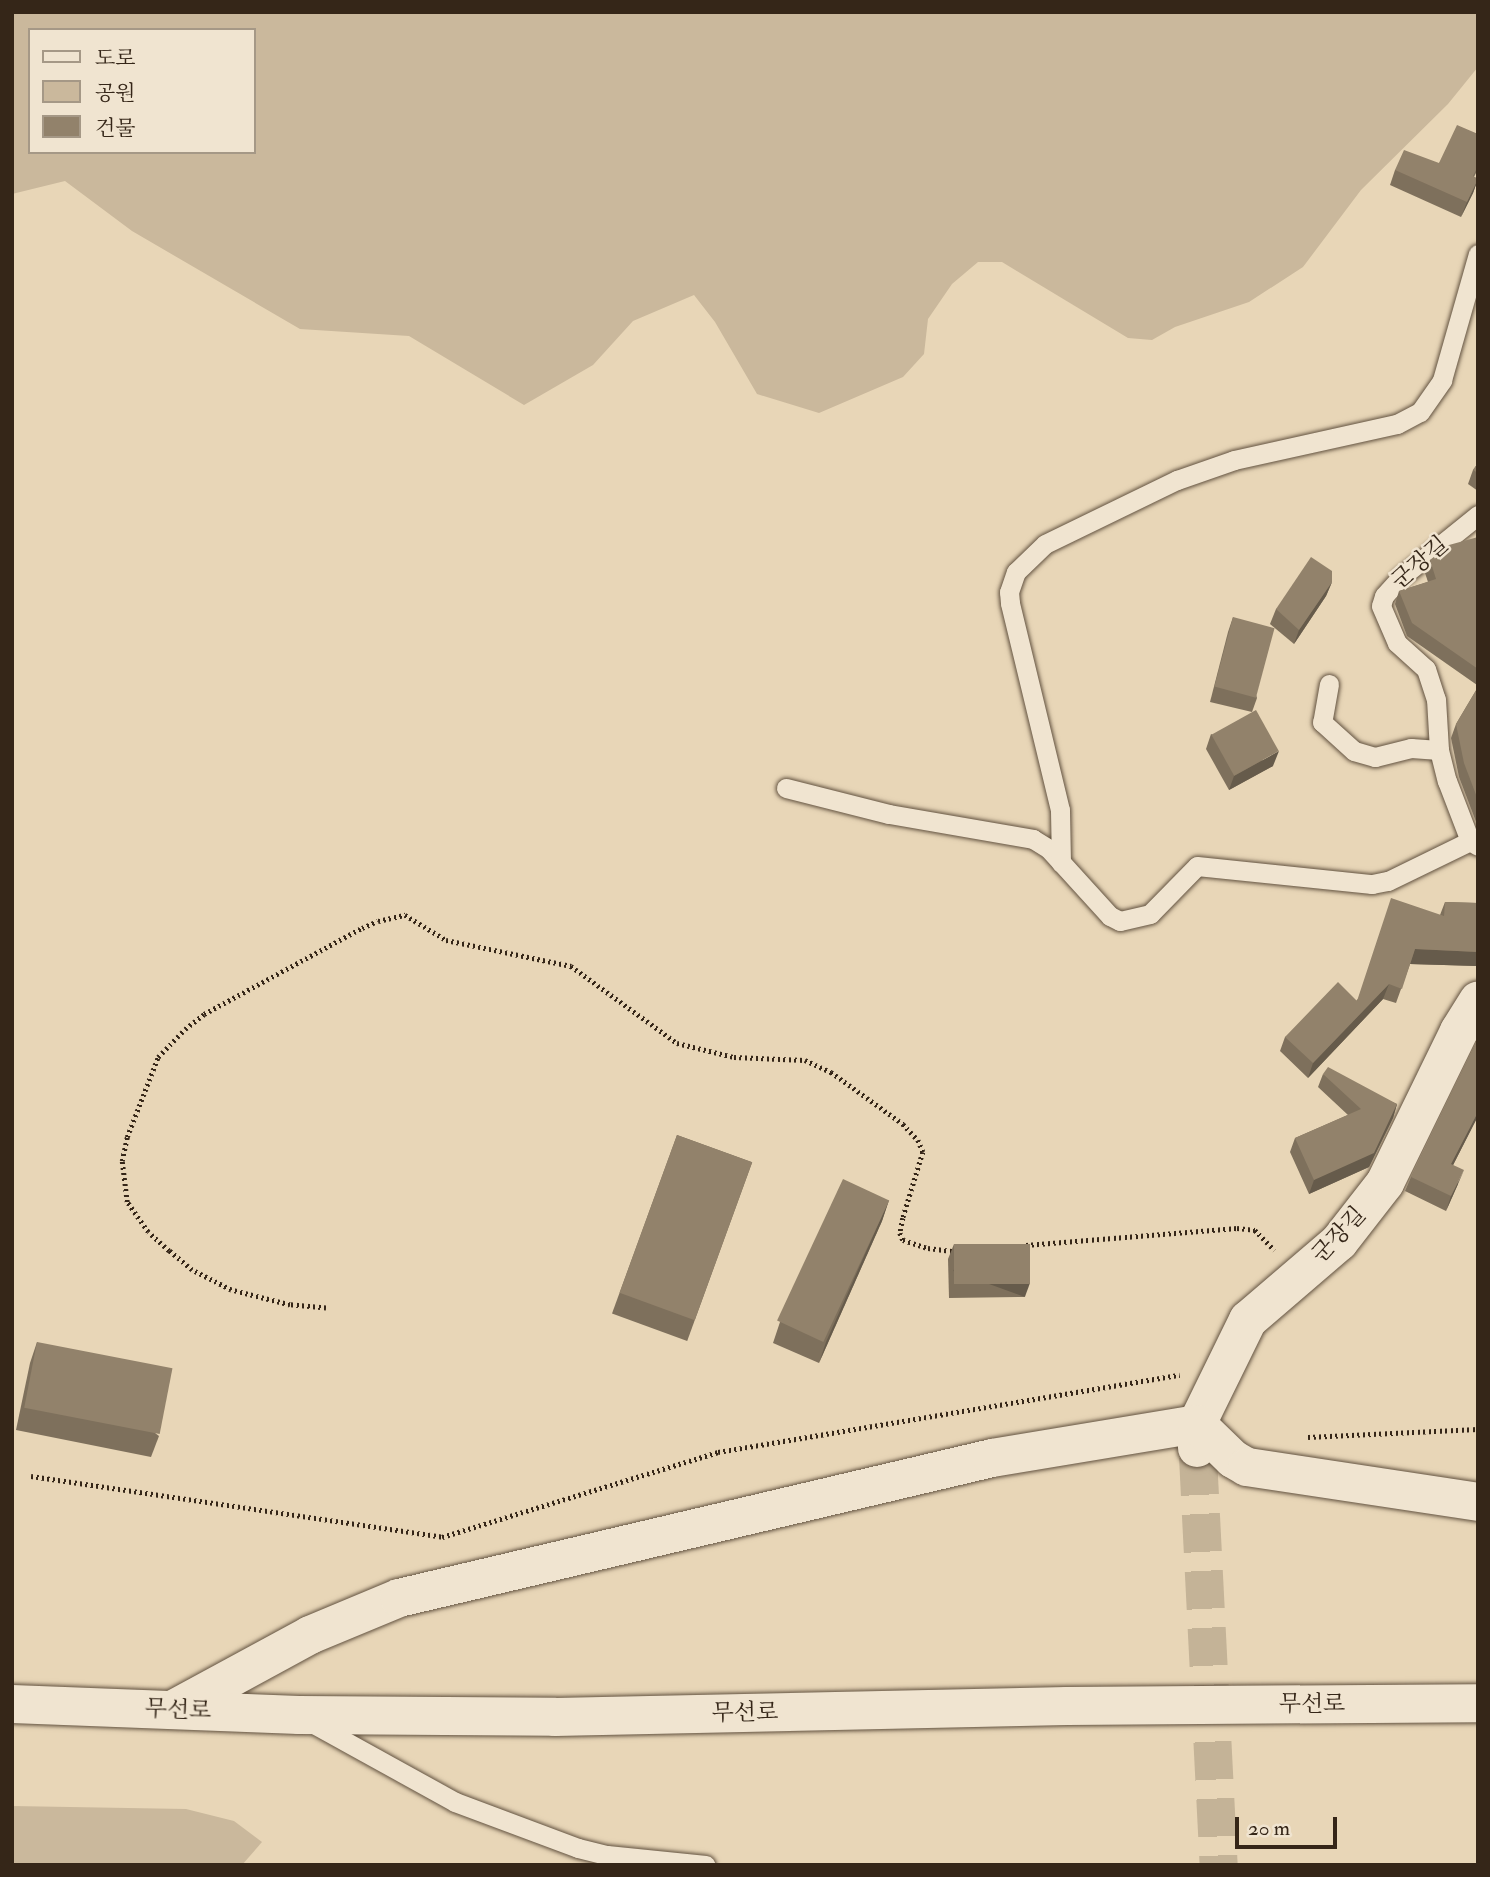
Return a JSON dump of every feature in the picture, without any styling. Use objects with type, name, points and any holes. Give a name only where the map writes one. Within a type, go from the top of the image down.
[{"type":"street","name":"군장길","points":[[1197,1440],[1223,1369],[1248,1320],[1339,1242],[1385,1183],[1459,1031],[1478,1001]]},
{"type":"street","points":[[172,1710],[310,1635],[399,1598],[992,1458],[1197,1440],[1247,1467],[1478,1502]]},
{"type":"street","name":"무선로","points":[[12,1704],[299,1715],[555,1717],[1067,1706],[1478,1703]]},
{"type":"lane","points":[[1061,863],[1060,810],[1010,603],[1011,583],[1016,572],[1045,544],[1177,480],[1234,460],[1397,424],[1420,412],[1441,380],[1478,254]]},
{"type":"lane","name":"군장길","points":[[1474,843],[1447,781],[1439,750],[1436,699],[1426,669],[1397,643],[1381,606],[1384,596],[1401,577],[1478,515]]},
{"type":"lane","points":[[1329,684],[1322,722],[1354,751],[1375,757],[1411,748],[1439,750]]},
{"type":"lane","points":[[786,788],[889,814],[1033,839],[1049,849],[1110,916],[1128,920],[1150,914],[1197,866],[1372,884],[1388,881],[1474,843]]},
{"type":"lane","points":[[299,1715],[455,1802],[482,1814],[578,1848],[607,1855],[705,1865]]},
{"type":"path","points":[[326,1308],[290,1305],[230,1290],[192,1270],[148,1232],[127,1202],[122,1161],[127,1137],[158,1057],[185,1029],[204,1014],[362,928],[405,915],[446,940],[571,967],[677,1043],[734,1057],[805,1060],[831,1072],[903,1125],[918,1140],[923,1152],[903,1218],[900,1233],[903,1240],[936,1250],[956,1250]]},
{"type":"path","points":[[1023,1245],[1248,1229],[1262,1235],[1296,1278]]},
{"type":"path","points":[[31,1476],[442,1537],[718,1452],[1223,1369]]},
{"type":"path","points":[[1298,1437],[1478,1429]]},
{"type":"green space","points":[[12,12],[1478,12],[1478,67],[1448,104],[1361,190],[1303,267],[1249,302],[1175,327],[1152,340],[1128,338],[1002,262],[978,262],[952,284],[928,319],[924,354],[903,377],[819,413],[757,394],[715,322],[694,295],[633,321],[593,365],[524,405],[409,336],[300,329],[132,231],[65,181],[12,194]]},
{"type":"green space","points":[[12,1806],[186,1809],[234,1821],[262,1842],[242,1865],[12,1865]]},
{"type":"building","points":[[1457,125],[1478,134],[1478,166],[1473,176],[1478,179],[1467,202],[1395,170],[1404,150],[1439,163]]},
{"type":"building","points":[[1478,537],[1478,669],[1412,623],[1399,591],[1436,579],[1430,560],[1449,545]]},
{"type":"building","points":[[1311,557],[1332,571],[1332,582],[1299,630],[1276,609]]},
{"type":"building","points":[[1233,617],[1275,628],[1256,698],[1214,687]]},
{"type":"building","points":[[1478,687],[1478,800],[1464,763],[1456,724]]},
{"type":"building","points":[[1256,710],[1279,751],[1234,776],[1211,735]]},
{"type":"building","points":[[1391,898],[1444,916],[1445,902],[1478,903],[1478,952],[1415,949],[1402,989],[1389,984],[1313,1063],[1285,1037],[1338,982],[1357,1001]]},
{"type":"building","points":[[1478,1039],[1478,1112],[1451,1164],[1464,1170],[1451,1196],[1411,1177]]},
{"type":"building","points":[[1328,1067],[1397,1104],[1374,1153],[1314,1180],[1295,1138],[1361,1109],[1323,1074]]},
{"type":"building","points":[[677,1135],[752,1162],[695,1320],[620,1293]]},
{"type":"building","points":[[843,1179],[889,1201],[823,1342],[777,1320]]},
{"type":"building","points":[[954,1244],[1030,1244],[1030,1284],[954,1284]]},
{"type":"building","points":[[37,1342],[172,1368],[160,1434],[24,1408]]},
{"type":"tunnel","points":[[1198,1457],[1219,1865]]}]
